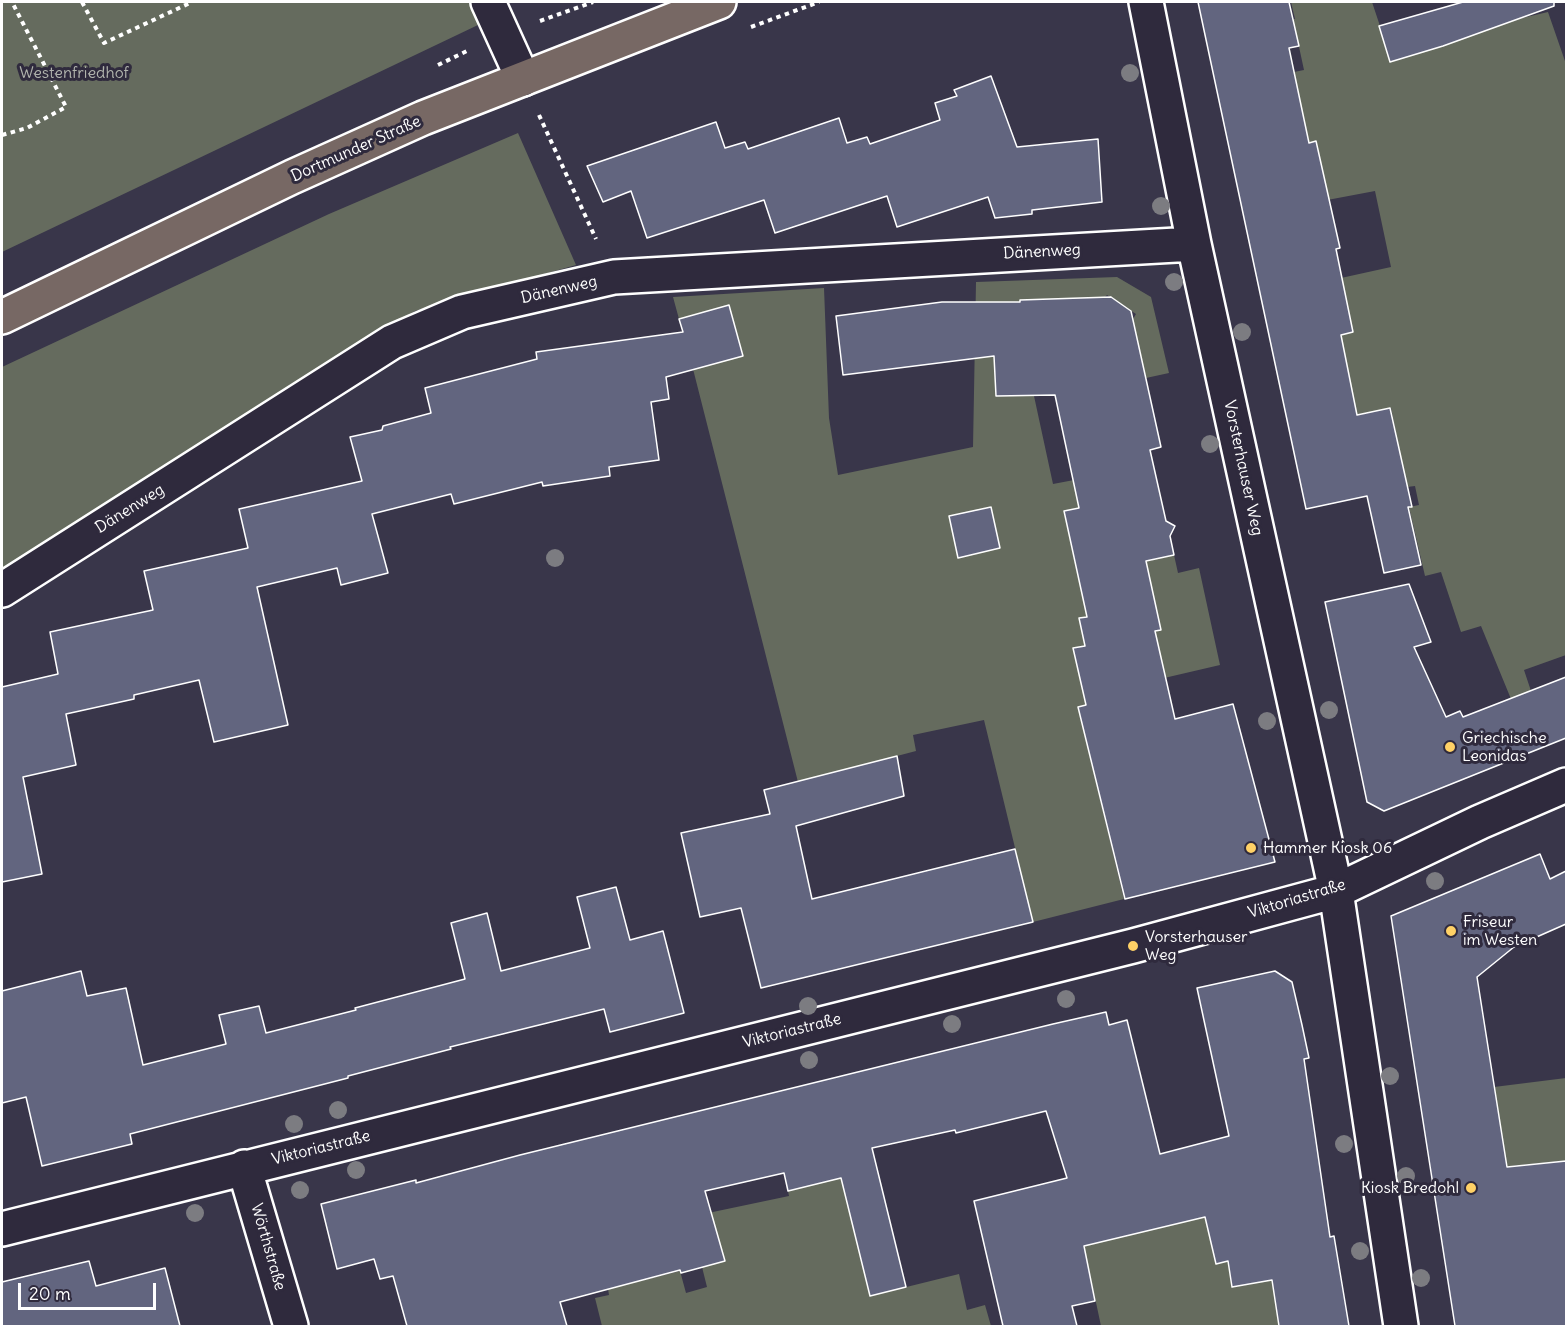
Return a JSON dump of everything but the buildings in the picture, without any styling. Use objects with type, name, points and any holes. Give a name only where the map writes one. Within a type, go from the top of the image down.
[{"type":"main road","name":"Dortmunder Straße","points":[[2,317],[292,177],[423,118],[719,2]]},
{"type":"street","points":[[488,2],[523,79]]},
{"type":"street","name":"Vorsterhauser Weg","points":[[1146,2],[1194,244],[1336,891],[1401,1326]]},
{"type":"street","name":"Dänenweg","points":[[2,590],[392,342],[462,312],[614,277],[1194,244]]},
{"type":"street","name":"Viktoriastraße","points":[[2,1229],[1133,946],[1336,891],[1480,822],[1566,784]]},
{"type":"street","name":"Wörthstraße","points":[[244,1167],[291,1326]]},
{"type":"path","points":[[2,135],[27,128],[66,107],[12,2]]},
{"type":"path","points":[[82,2],[104,43],[192,2]]},
{"type":"path","points":[[523,79],[614,277]]},
{"type":"green space","name":"Westenfriedhof","points":[[2,2],[469,2],[478,25],[2,252]]},
{"type":"green space","points":[[1291,2],[1372,2],[1380,26],[1468,2],[1480,2],[1490,29],[1548,12],[1566,64],[1566,655],[1524,670],[1531,691],[1511,699],[1481,626],[1461,632],[1441,572],[1425,576],[1409,507],[1419,505],[1415,486],[1407,487],[1391,408],[1357,415],[1341,335],[1353,332],[1341,278],[1391,267],[1375,191],[1322,201],[1321,162],[1316,142],[1309,143],[1294,72],[1304,70]]},
{"type":"green space","points":[[518,133],[576,265],[415,311],[2,569],[2,367],[329,214]]},
{"type":"green space","points":[[1117,277],[1151,297],[1169,373],[1146,378],[1133,319],[1136,314],[1107,295],[1104,298],[992,303],[996,396],[1034,396],[1053,484],[1153,465],[1159,490],[1064,511],[1078,577],[1174,555],[1178,573],[1199,568],[1220,665],[1117,689],[1118,697],[1078,707],[1124,899],[1033,922],[984,720],[913,735],[916,751],[798,782],[693,369],[743,355],[729,305],[679,319],[673,297],[824,288],[829,418],[838,475],[973,447],[976,282]]},
{"type":"green space","points":[[1566,1078],[1566,1161],[1500,1167],[1503,1141],[1494,1087]]},
{"type":"green space","points":[[835,1164],[844,1187],[870,1296],[959,1274],[967,1310],[985,1305],[991,1326],[602,1326],[595,1298],[609,1295],[608,1289],[680,1271],[686,1293],[707,1287],[702,1267],[725,1261],[720,1244],[697,1250],[689,1217],[789,1196],[788,1191],[807,1186],[804,1171]]},
{"type":"green space","points":[[1205,1217],[1216,1263],[1228,1261],[1232,1287],[1252,1284],[1263,1268],[1271,1272],[1279,1326],[1101,1326],[1084,1246]]},
{"type":"place","name":"Griechische Leonidas","points":[[1450,747]]},
{"type":"place","name":"Hammer Kiosk 06","points":[[1251,848]]},
{"type":"place","name":"Friseur im Westen","points":[[1451,931]]},
{"type":"place","name":"Vorsterhauser Weg","points":[[1133,946]]},
{"type":"place","name":"Kiosk Bredohl","points":[[1471,1188]]}]
